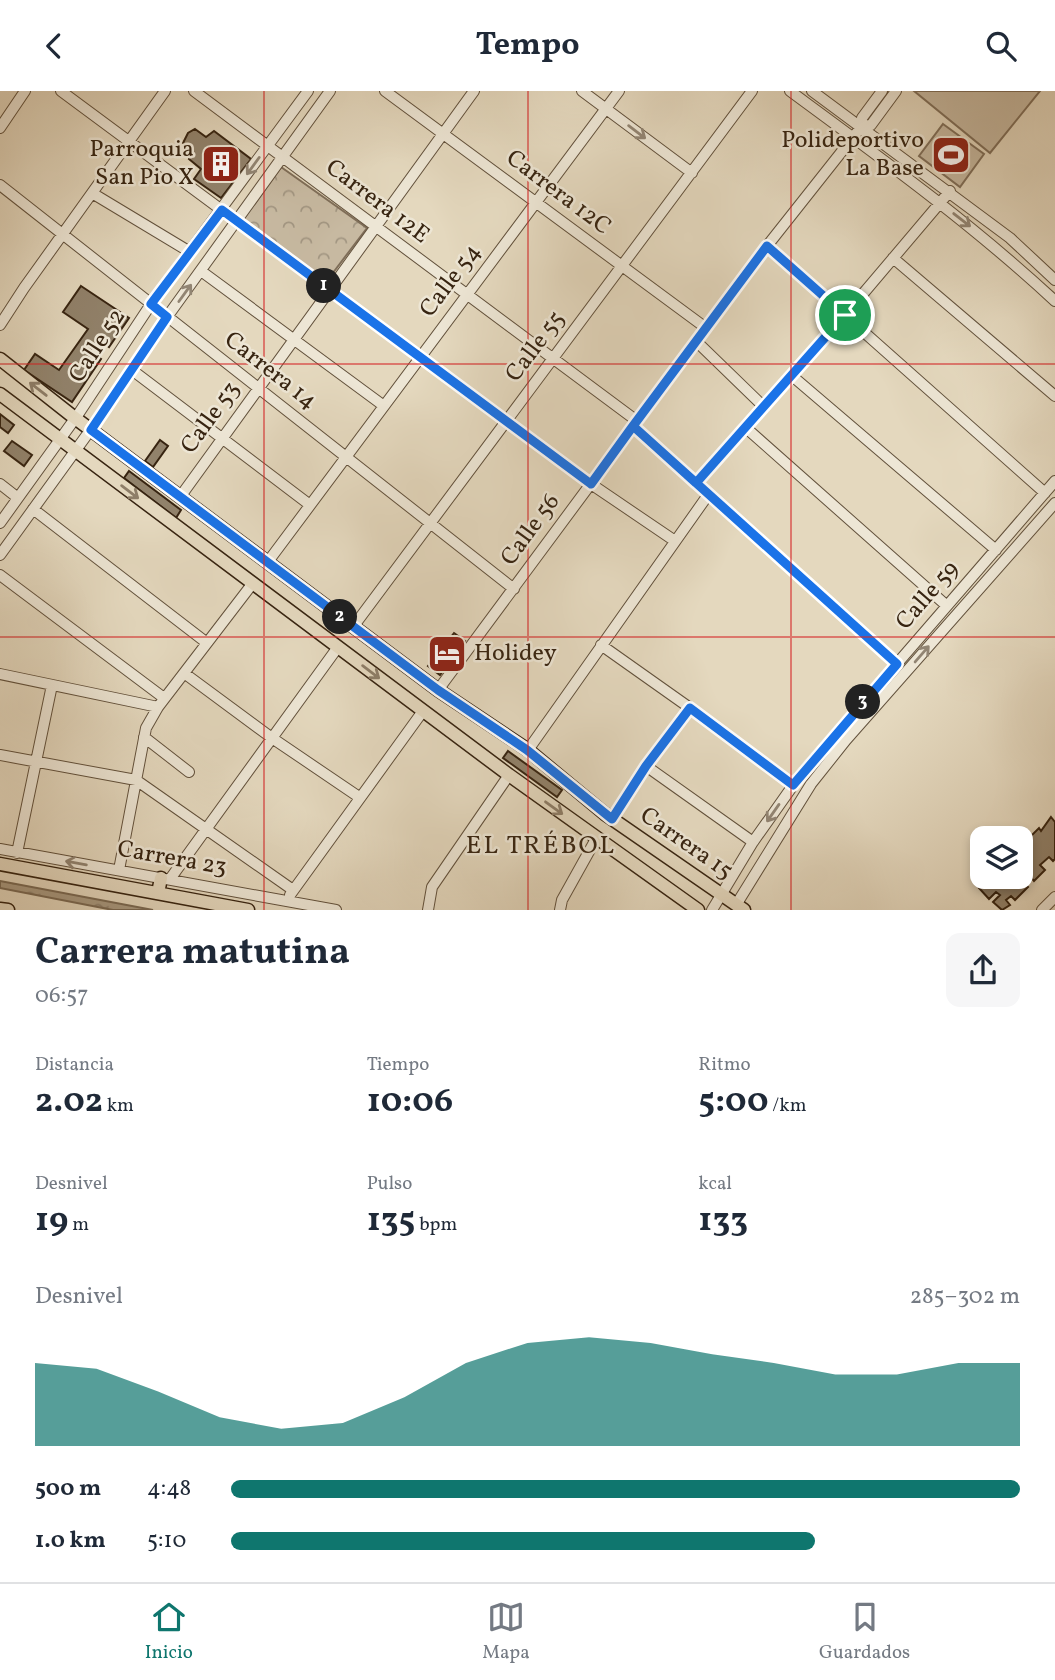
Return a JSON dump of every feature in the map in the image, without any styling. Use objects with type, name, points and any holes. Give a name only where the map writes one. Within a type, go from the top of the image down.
[{"type":"main road","name":"Carrera 15","points":[[0,359],[353,627],[438,690],[527,750],[612,819],[740,907]]},
{"type":"main road","name":"Carrera 15","points":[[0,394],[509,775],[698,910]]},
{"type":"main road","points":[[0,864],[248,910]]},
{"type":"main road","points":[[158,893],[166,879]]},
{"type":"main road","points":[[0,908],[8,910]]},
{"type":"street","points":[[0,128],[25,91]]},
{"type":"street","points":[[61,91],[506,422],[675,541]]},
{"type":"street","points":[[0,325],[165,91]]},
{"type":"street","name":"Carrera 12E","points":[[194,91],[553,359],[635,424],[708,495],[897,664]]},
{"type":"street","name":"Calle 52","points":[[0,523],[60,440],[151,304],[308,91]]},
{"type":"street","name":"Calle 52","points":[[0,555],[330,91]]},
{"type":"street","name":"Carrera 12C","points":[[385,91],[706,328]]},
{"type":"street","name":"Calle 53","points":[[180,497],[474,91]]},
{"type":"street","points":[[582,91],[692,173]]},
{"type":"street","name":"Calle 54","points":[[267,563],[619,91]]},
{"type":"street","name":"Calle 55","points":[[353,627],[752,91]]},
{"type":"street","points":[[790,91],[1001,251],[1055,301]]},
{"type":"street","points":[[812,91],[866,126],[1010,237],[1055,280]]},
{"type":"street","name":"Calle 56","points":[[866,126],[862,118],[882,91]]},
{"type":"street","name":"Calle 56","points":[[438,690],[767,246],[853,138],[896,91]]},
{"type":"street","name":"Carrera 14","points":[[0,185],[514,589]]},
{"type":"street","points":[[696,483],[845,315],[950,191]]},
{"type":"street","points":[[92,193],[190,252]]},
{"type":"street","points":[[767,246],[1045,493]]},
{"type":"street","points":[[893,258],[1055,396]]},
{"type":"street","points":[[201,271],[384,406]]},
{"type":"street","points":[[696,341],[764,407]]},
{"type":"street","points":[[132,370],[310,505]]},
{"type":"street","points":[[790,376],[996,550]]},
{"type":"street","points":[[745,428],[947,605]]},
{"type":"street","name":"Calle 59","points":[[712,910],[753,842],[796,781],[1055,481]]},
{"type":"street","points":[[29,483],[44,494]]},
{"type":"street","points":[[0,484],[18,498]]},
{"type":"street","points":[[527,750],[708,495]]},
{"type":"street","name":"Calle 59","points":[[740,907],[811,784],[846,740],[1055,503]]},
{"type":"street","points":[[33,509],[207,643]]},
{"type":"street","points":[[0,575],[161,702]]},
{"type":"street","points":[[119,870],[144,737],[161,702],[253,583]]},
{"type":"street","points":[[601,645],[796,781],[811,784]]},
{"type":"street","points":[[166,879],[207,830],[338,647]]},
{"type":"street","points":[[184,673],[272,738],[359,797]]},
{"type":"street","points":[[0,674],[161,702]]},
{"type":"street","points":[[18,852],[52,685]]},
{"type":"street","points":[[612,819],[646,766],[690,708]]},
{"type":"street","points":[[286,901],[423,711]]},
{"type":"street","points":[[144,737],[189,772]]},
{"type":"street","points":[[0,755],[136,780],[293,890]]},
{"type":"street","points":[[646,766],[753,842]]},
{"type":"street","points":[[428,910],[432,887],[509,775]]},
{"type":"street","points":[[560,910],[562,900],[596,839]]},
{"type":"street","name":"Carrera 23","points":[[0,849],[336,910]]},
{"type":"street","points":[[1042,910],[1055,897]]},
{"type":"green space","points":[[914,91],[1040,91],[990,153]]},
{"type":"green space","name":"Polideportivo La Base","points":[[943,124],[984,154],[960,187],[919,156]]},
{"type":"green space","points":[[281,167],[367,228],[326,282],[243,220]]},
{"type":"water","points":[[0,881],[153,910],[113,910],[0,888]]},
{"type":"building","name":"Parroquia San Pio X","points":[[195,129],[206,137],[214,131],[251,159],[221,198],[194,179],[201,169],[189,159],[193,152],[183,143],[188,133]]},
{"type":"building","points":[[81,286],[129,318],[109,347],[98,339],[90,351],[101,359],[72,402],[24,370],[35,354],[59,370],[88,329],[63,312]]},
{"type":"building","points":[[0,414],[14,425],[8,433],[0,427]]},
{"type":"building","points":[[160,440],[168,446],[153,467],[145,461]]},
{"type":"building","points":[[12,441],[32,455],[24,466],[4,451]]},
{"type":"building","points":[[129,471],[181,510],[176,518],[124,478]]},
{"type":"building","name":"Holidey","points":[[454,633],[465,641],[440,675],[428,666]]},
{"type":"building","name":"EL TRÉBOL","points":[[508,751],[562,790],[557,797],[503,758]]},
{"type":"building","points":[[1051,817],[1055,822],[1055,859],[1053,861],[1049,857],[1040,865],[1045,870],[1034,881],[1033,834],[1039,828],[1041,831]]},
{"type":"building","points":[[980,889],[1026,889],[1015,900],[1011,896],[1006,900],[1010,905],[1002,910],[993,902],[1000,895],[996,892],[989,899]]},
{"type":"place","name":"Polideportivo La Base","points":[[951,155]]},
{"type":"place","name":"Parroquia San Pio X","points":[[221,164]]},
{"type":"place","name":"Holidey","points":[[447,654]]},
{"type":"district","name":"EL TRÉBOL","points":[[541,846]]},
{"type":"route","points":[[845,315],[696,483],[633,426],[591,484],[222,210],[151,304],[167,317],[91,430],[438,690],[527,750],[612,819],[646,766],[690,708],[793,785],[897,664],[708,495],[633,426],[767,246],[845,315]]}]
